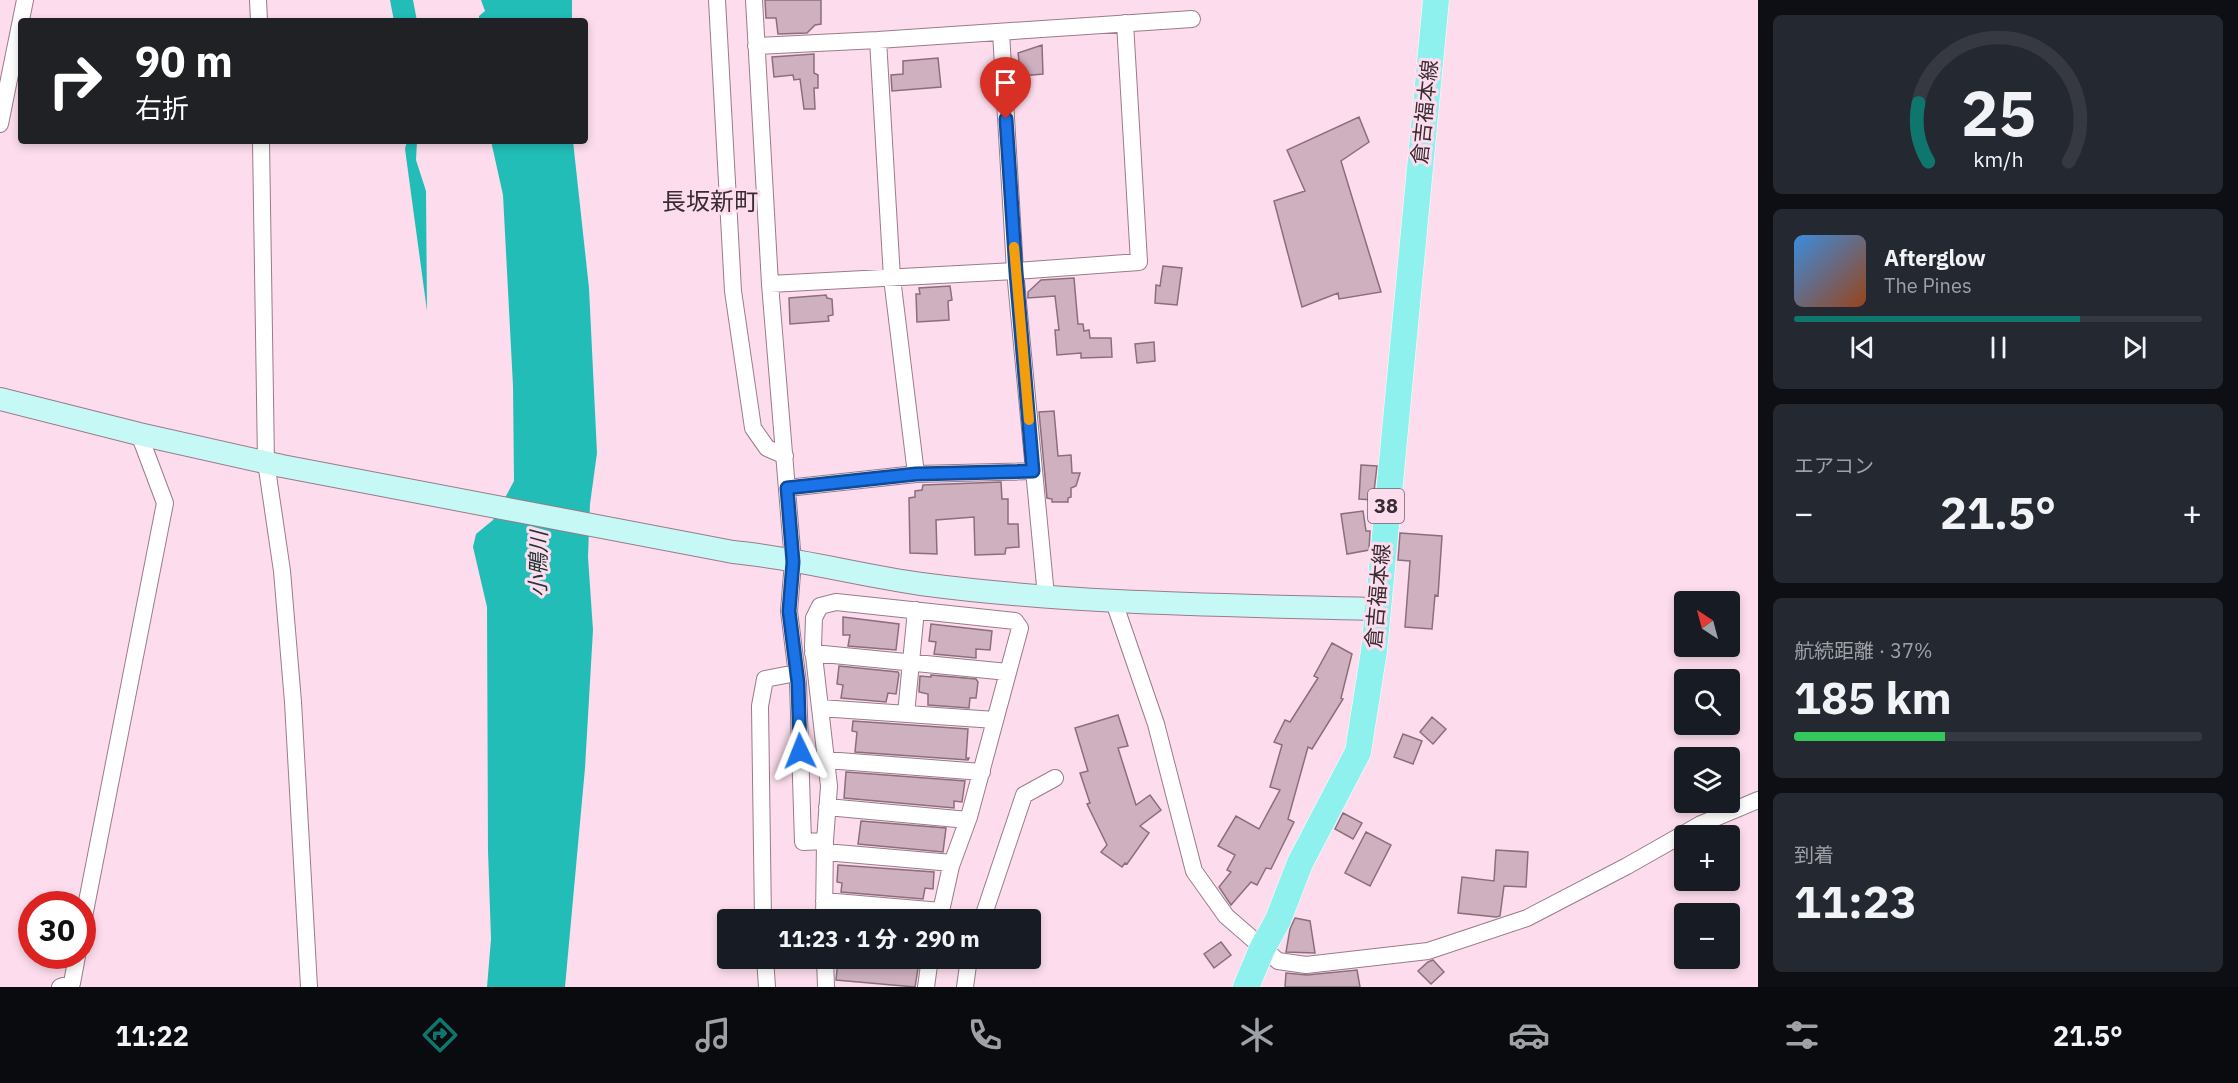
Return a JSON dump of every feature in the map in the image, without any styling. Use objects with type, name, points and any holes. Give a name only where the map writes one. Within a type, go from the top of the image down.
[{"type":"main road","name":"倉吉福本線","points":[[1251,983],[1262,949],[1278,920],[1300,863],[1358,752],[1371,671],[1436,0]]},
{"type":"street","points":[[21,18],[25,0]]},
{"type":"street","points":[[258,0],[259,18]]},
{"type":"street","points":[[717,0],[733,291],[753,428],[767,448],[785,456]]},
{"type":"street","points":[[754,0],[770,284],[793,562],[789,611],[796,673],[803,842],[952,863]]},
{"type":"street","points":[[756,46],[1192,19]]},
{"type":"street","points":[[770,284],[1016,272],[1139,262],[1125,23]]},
{"type":"street","points":[[1001,32],[1016,272],[1046,596]]},
{"type":"street","points":[[0,124],[18,35]]},
{"type":"street","points":[[878,40],[892,278],[916,474]]},
{"type":"street","points":[[261,144],[274,464],[293,702],[309,987]]},
{"type":"street","points":[[0,399],[139,434],[274,464],[733,552],[764,555],[921,584],[1114,602],[1376,609]]},
{"type":"street","points":[[89,891],[165,503],[139,434]]},
{"type":"street","points":[[787,488],[916,474],[1033,471]]},
{"type":"street","points":[[824,909],[829,786],[813,653],[814,618],[820,606],[836,602],[1016,621],[1020,628],[982,772],[952,863],[941,909]]},
{"type":"street","points":[[1114,602],[1156,724],[1194,872],[1226,916],[1278,961],[1306,965],[1428,951],[1527,918],[1701,824],[1758,800]]},
{"type":"street","points":[[906,714],[916,610]]},
{"type":"street","points":[[813,653],[1008,672]]},
{"type":"street","points":[[763,909],[760,706],[765,679],[796,673]]},
{"type":"street","points":[[820,708],[995,720]]},
{"type":"street","points":[[826,760],[982,772]]},
{"type":"street","points":[[986,909],[1024,795],[1054,778]]},
{"type":"street","points":[[827,807],[968,820]]},
{"type":"street","points":[[824,901],[890,909]]},
{"type":"street","points":[[60,987],[72,983],[75,969]]},
{"type":"street","points":[[766,969],[767,987]]},
{"type":"street","points":[[825,969],[826,987]]},
{"type":"street","points":[[926,987],[928,969]]},
{"type":"street","points":[[965,987],[967,969]]},
{"type":"water","points":[[390,0],[413,0],[416,18],[393,18]]},
{"type":"water","points":[[481,0],[572,0],[572,18],[479,18],[485,11]]},
{"type":"water","points":[[406,144],[417,144],[416,160],[426,191],[427,311],[405,149]]},
{"type":"water","name":"小鴨川","points":[[492,144],[573,144],[589,288],[597,453],[590,504],[588,557],[593,630],[585,768],[565,987],[487,987],[491,939],[488,851],[487,607],[473,547],[476,534],[493,520],[514,481],[513,386],[503,195]]},
{"type":"building","points":[[765,0],[821,0],[821,24],[815,25],[807,33],[778,34],[776,18],[766,18]]},
{"type":"building","points":[[1042,45],[1043,74],[1021,76],[1018,53]]},
{"type":"building","points":[[814,54],[814,73],[818,75],[818,88],[814,88],[815,109],[804,109],[800,79],[794,80],[793,75],[774,77],[772,57]]},
{"type":"building","points":[[938,58],[941,87],[892,91],[891,75],[903,74],[903,61]]},
{"type":"building","points":[[1359,117],[1369,142],[1341,161],[1381,292],[1339,299],[1338,293],[1302,307],[1274,201],[1305,191],[1287,150]]},
{"type":"building","points":[[1163,266],[1182,268],[1177,305],[1155,303],[1156,285],[1160,286]]},
{"type":"building","points":[[1074,278],[1078,324],[1083,324],[1084,331],[1089,330],[1090,338],[1111,338],[1112,357],[1081,358],[1081,353],[1057,355],[1055,330],[1059,330],[1055,296],[1028,298],[1028,292],[1041,280]]},
{"type":"building","points":[[950,286],[952,300],[948,301],[949,320],[917,322],[916,294],[920,294],[919,288]]},
{"type":"building","points":[[826,295],[827,298],[832,299],[833,315],[828,316],[829,321],[790,324],[789,298]]},
{"type":"building","points":[[1154,342],[1155,361],[1137,363],[1135,344]]},
{"type":"building","points":[[1054,411],[1058,456],[1071,455],[1072,473],[1080,473],[1076,486],[1071,488],[1071,497],[1068,498],[1068,502],[1052,502],[1052,499],[1047,498],[1039,412]]},
{"type":"building","points":[[1361,465],[1377,466],[1373,500],[1359,499]]},
{"type":"building","points":[[1001,482],[1002,499],[1008,499],[1008,524],[1018,524],[1019,547],[1006,548],[1005,554],[975,555],[974,517],[936,520],[937,554],[910,553],[909,498],[915,497],[915,491],[922,490],[923,485]]},
{"type":"building","points":[[1363,511],[1366,531],[1370,531],[1369,550],[1347,554],[1341,514]]},
{"type":"building","points":[[1400,533],[1442,536],[1438,596],[1435,595],[1432,629],[1405,627],[1410,561],[1398,560]]},
{"type":"building","points":[[843,617],[899,624],[896,650],[848,646],[850,635],[843,635]]},
{"type":"building","points":[[931,624],[992,631],[990,650],[976,649],[976,658],[934,654],[936,642],[929,641]]},
{"type":"building","points":[[1332,643],[1352,654],[1341,698],[1343,699],[1312,749],[1308,747],[1288,819],[1294,822],[1271,869],[1266,868],[1257,885],[1251,882],[1231,905],[1219,887],[1231,872],[1227,870],[1235,855],[1218,846],[1236,816],[1259,829],[1280,790],[1270,787],[1282,745],[1274,742],[1285,720],[1290,722],[1318,678],[1314,676]]},
{"type":"building","points":[[839,666],[898,672],[896,694],[888,693],[886,702],[841,698],[843,685],[837,684]]},
{"type":"building","points":[[931,675],[976,679],[978,682],[976,698],[970,698],[969,708],[928,705],[928,694],[919,692],[920,676],[931,677]]},
{"type":"building","points":[[1118,715],[1128,746],[1118,748],[1136,805],[1150,795],[1161,810],[1140,826],[1149,833],[1127,864],[1125,863],[1122,867],[1101,852],[1107,845],[1087,804],[1090,803],[1080,773],[1088,771],[1075,728]]},
{"type":"building","points":[[1432,717],[1446,729],[1433,744],[1420,732]]},
{"type":"building","points":[[853,721],[968,729],[966,758],[969,758],[968,760],[855,752],[857,732],[852,731]]},
{"type":"building","points":[[1403,734],[1422,741],[1413,764],[1394,757]]},
{"type":"building","points":[[846,772],[965,781],[962,802],[954,801],[954,808],[844,798]]},
{"type":"building","points":[[1343,813],[1362,823],[1353,839],[1335,829]]},
{"type":"building","points":[[861,821],[946,828],[943,852],[858,844]]},
{"type":"building","points":[[1366,832],[1391,845],[1370,886],[1345,873]]},
{"type":"building","points":[[1496,850],[1528,852],[1526,887],[1504,886],[1500,916],[1458,913],[1462,877],[1494,881]]},
{"type":"building","points":[[838,865],[934,872],[933,889],[925,888],[923,899],[841,892],[842,883],[837,882]]},
{"type":"building","points":[[1295,918],[1310,921],[1315,953],[1286,952],[1290,929]]},
{"type":"building","points":[[1221,942],[1231,955],[1214,968],[1204,954]]},
{"type":"building","points":[[1433,960],[1444,972],[1431,984],[1418,971]]},
{"type":"building","points":[[837,969],[918,969],[915,987],[836,980]]},
{"type":"building","points":[[1357,970],[1360,987],[1285,987],[1286,973],[1307,975]]},
{"type":"slow traffic","points":[[1014,247],[1029,420]]},
{"type":"district","name":"長坂新町","points":[[710,202]]},
{"type":"route","points":[[800,751],[798,683],[789,611],[793,562],[787,488],[916,474],[1033,471],[1006,119]]}]
